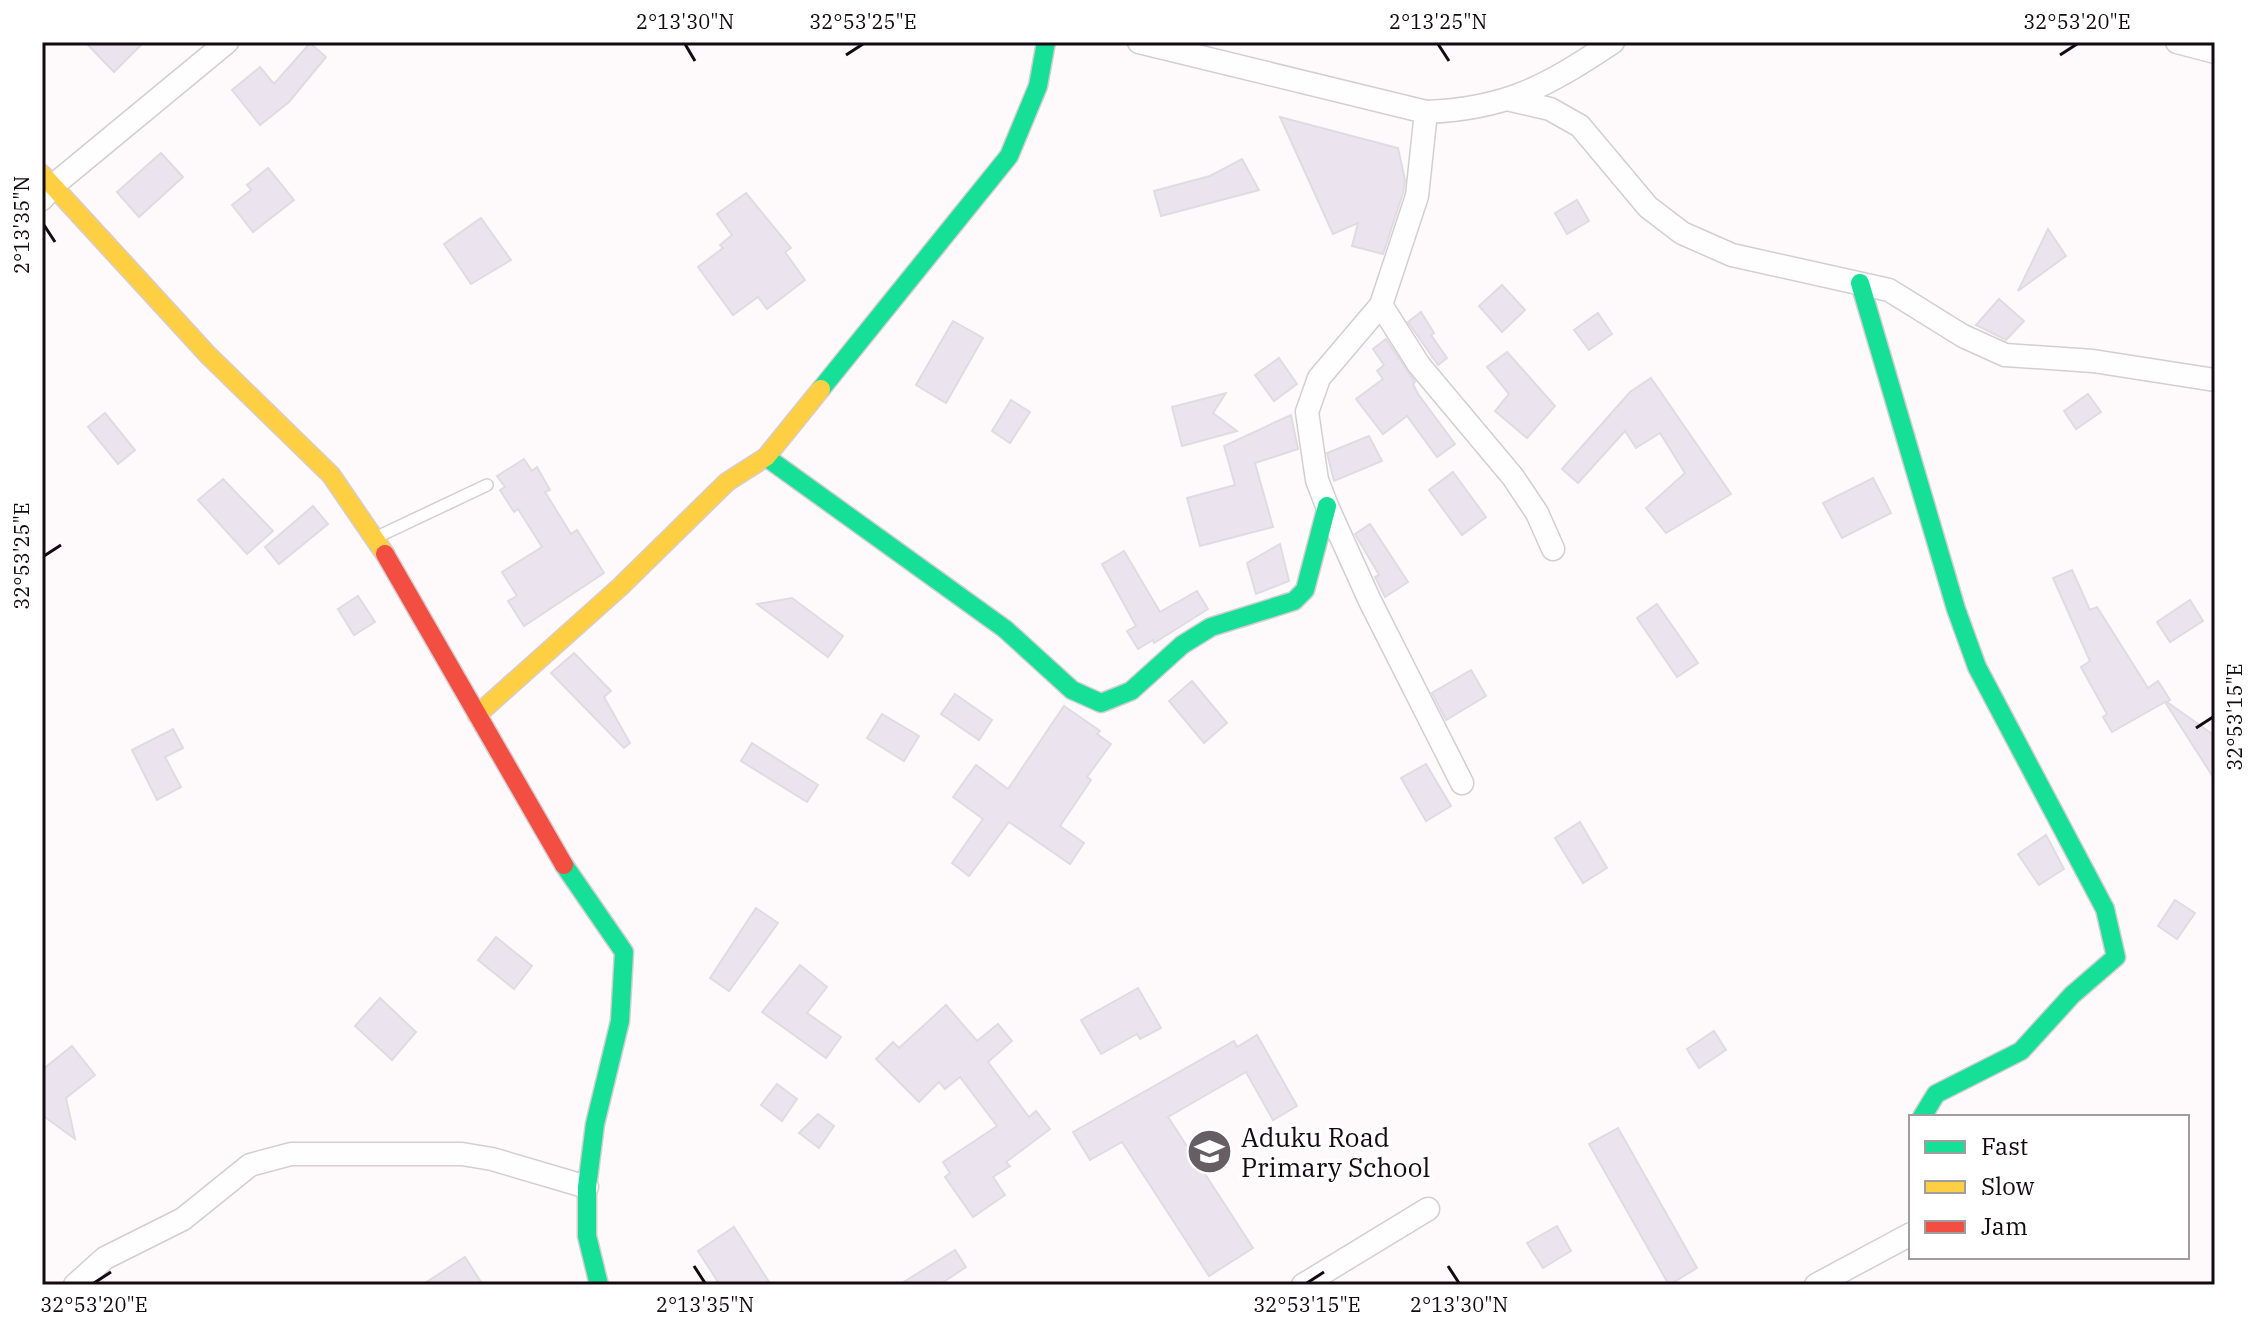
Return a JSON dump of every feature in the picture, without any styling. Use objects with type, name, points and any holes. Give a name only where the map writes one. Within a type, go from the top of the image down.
[{"type":"street","points":[[227,42],[46,186],[208,355],[331,475],[376,538],[566,868],[624,952],[620,1021],[595,1124],[587,1187],[587,1236],[599,1285]]},
{"type":"street","points":[[477,715],[620,587],[727,482],[766,457],[1009,156],[1034,101],[1045,66],[1046,42]]},
{"type":"street","points":[[1139,42],[1234,53],[1426,112],[1473,111],[1511,100],[1572,69],[1613,42]]},
{"type":"street","points":[[2177,42],[2215,52]]},
{"type":"street","points":[[1511,100],[1550,109],[1580,126],[1648,207],[1682,233],[1732,255],[1889,290],[1963,336],[2005,355],[2093,361],[2215,380]]},
{"type":"street","points":[[1426,112],[1417,196],[1381,305],[1319,378],[1307,412],[1317,480],[1327,506],[1370,601],[1462,783]]},
{"type":"street","points":[[1860,283],[1956,609],[1977,667],[2105,909],[2116,945],[2116,957],[2072,995],[2021,1051],[1936,1094],[1923,1115]]},
{"type":"street","points":[[1381,305],[1419,365],[1513,477],[1537,513],[1553,549]]},
{"type":"street","points":[[766,457],[1005,629],[1072,690],[1101,703],[1131,691],[1182,645],[1211,627],[1294,601],[1305,590],[1327,506]]},
{"type":"street","points":[[75,1285],[105,1258],[183,1219],[250,1165],[291,1154],[462,1154],[492,1159],[587,1187]]},
{"type":"street","points":[[1303,1285],[1428,1209]]},
{"type":"street","points":[[1816,1285],[1909,1235]]},
{"type":"lane","points":[[376,538],[487,485]]},
{"type":"building","points":[[85,42],[144,42],[114,72]]},
{"type":"building","points":[[310,43],[326,57],[289,102],[260,125],[232,90],[260,67],[274,84]]},
{"type":"building","points":[[1280,117],[1398,148],[1405,180],[1383,254],[1352,246],[1358,223],[1333,234]]},
{"type":"building","points":[[161,153],[183,177],[139,217],[117,192]]},
{"type":"building","points":[[1242,159],[1259,190],[1161,216],[1154,191],[1210,176]]},
{"type":"building","points":[[268,168],[294,200],[253,232],[232,205],[251,190],[247,185]]},
{"type":"building","points":[[746,193],[791,248],[785,252],[805,280],[767,309],[758,297],[733,315],[698,267],[723,248],[720,245],[732,235],[717,214]]},
{"type":"building","points":[[1577,200],[1589,221],[1567,234],[1555,213]]},
{"type":"building","points":[[481,218],[511,260],[471,284],[444,244]]},
{"type":"building","points":[[2048,229],[2066,256],[2018,291]]},
{"type":"building","points":[[1502,285],[1525,310],[1502,332],[1479,306]]},
{"type":"building","points":[[1999,299],[2024,321],[2006,340],[1976,325]]},
{"type":"building","points":[[1421,312],[1434,333],[1431,335],[1447,358],[1438,365],[1408,322]]},
{"type":"building","points":[[1598,313],[1612,334],[1589,350],[1574,330]]},
{"type":"building","points":[[953,321],[983,338],[946,403],[916,385]]},
{"type":"building","points":[[1386,339],[1415,382],[1413,384],[1418,394],[1455,444],[1437,457],[1407,416],[1383,434],[1356,399],[1383,379],[1377,371],[1384,365],[1373,349]]},
{"type":"building","points":[[1507,352],[1555,406],[1527,438],[1495,411],[1509,394],[1487,367]]},
{"type":"building","points":[[1279,358],[1297,384],[1274,401],[1255,375]]},
{"type":"building","points":[[1651,378],[1731,494],[1666,533],[1646,508],[1685,473],[1660,433],[1636,448],[1625,431],[1578,483],[1562,469],[1630,392]]},
{"type":"building","points":[[1226,393],[1213,413],[1237,431],[1182,446],[1172,407]]},
{"type":"building","points":[[2088,394],[2101,412],[2076,429],[2064,411]]},
{"type":"building","points":[[1011,400],[1030,412],[1010,443],[992,431]]},
{"type":"building","points":[[105,413],[135,450],[118,464],[88,427]]},
{"type":"building","points":[[1291,415],[1298,449],[1255,463],[1273,527],[1200,546],[1187,498],[1235,485],[1224,446]]},
{"type":"building","points":[[1369,436],[1382,461],[1334,481],[1327,453]]},
{"type":"building","points":[[524,459],[532,471],[537,467],[550,490],[545,492],[571,534],[577,530],[604,573],[524,626],[508,601],[517,596],[502,572],[542,547],[518,509],[514,512],[500,490],[505,487],[497,476]]},
{"type":"building","points":[[1453,472],[1486,517],[1462,535],[1429,490]]},
{"type":"building","points":[[1873,478],[1891,513],[1842,538],[1823,503]]},
{"type":"building","points":[[223,479],[273,531],[247,554],[198,500]]},
{"type":"building","points":[[313,506],[328,524],[279,564],[265,547]]},
{"type":"building","points":[[1370,524],[1408,582],[1385,597],[1375,577],[1379,575],[1355,534]]},
{"type":"building","points":[[1280,544],[1289,581],[1256,594],[1247,563]]},
{"type":"building","points":[[1124,551],[1160,612],[1197,591],[1208,609],[1154,643],[1153,640],[1138,649],[1127,631],[1136,626],[1102,564]]},
{"type":"building","points":[[2072,570],[2090,610],[2097,607],[2148,688],[2158,681],[2170,700],[2167,702],[2215,736],[2215,780],[2165,702],[2112,732],[2103,717],[2107,714],[2081,667],[2090,661],[2053,578]]},
{"type":"building","points":[[358,596],[375,622],[354,635],[338,609]]},
{"type":"building","points":[[792,598],[843,636],[828,657],[757,604]]},
{"type":"building","points":[[2190,600],[2203,621],[2170,642],[2157,622]]},
{"type":"building","points":[[1657,604],[1698,663],[1677,677],[1637,618]]},
{"type":"building","points":[[574,653],[611,691],[604,697],[630,743],[624,748],[551,673]]},
{"type":"building","points":[[1471,670],[1486,696],[1446,720],[1432,693]]},
{"type":"building","points":[[1192,681],[1227,723],[1204,743],[1169,701]]},
{"type":"building","points":[[955,694],[992,720],[979,740],[941,714]]},
{"type":"building","points":[[1064,706],[1100,731],[1097,734],[1111,744],[1087,777],[1091,780],[1060,826],[1084,843],[1070,864],[1009,822],[969,876],[952,863],[983,819],[953,797],[976,765],[1008,789]]},
{"type":"building","points":[[882,714],[919,736],[904,761],[867,738]]},
{"type":"building","points":[[173,729],[183,748],[165,757],[181,787],[157,800],[132,750]]},
{"type":"building","points":[[752,743],[818,785],[807,802],[741,761]]},
{"type":"building","points":[[1426,764],[1451,806],[1426,821],[1401,778]]},
{"type":"building","points":[[1580,822],[1607,868],[1583,883],[1555,838]]},
{"type":"building","points":[[2046,835],[2064,869],[2039,885],[2018,854]]},
{"type":"building","points":[[2175,900],[2195,913],[2177,939],[2158,926]]},
{"type":"building","points":[[756,908],[778,923],[729,991],[710,978]]},
{"type":"building","points":[[496,937],[532,966],[514,989],[478,960]]},
{"type":"building","points":[[800,965],[827,987],[807,1013],[841,1037],[826,1058],[762,1012]]},
{"type":"building","points":[[1138,988],[1161,1028],[1140,1039],[1137,1034],[1101,1054],[1081,1020]]},
{"type":"building","points":[[380,998],[416,1032],[392,1060],[355,1026]]},
{"type":"building","points":[[946,1005],[977,1041],[998,1024],[1012,1041],[988,1062],[1029,1117],[1036,1111],[1050,1129],[1006,1162],[1010,1166],[993,1177],[1005,1195],[973,1217],[945,1177],[950,1173],[943,1162],[997,1126],[960,1077],[945,1089],[939,1082],[919,1102],[876,1059],[893,1042],[899,1048]]},
{"type":"building","points":[[1714,1031],[1726,1050],[1699,1068],[1687,1049]]},
{"type":"building","points":[[1257,1035],[1297,1106],[1273,1120],[1246,1072],[1168,1117],[1253,1248],[1209,1276],[1122,1142],[1090,1160],[1073,1132],[1234,1041],[1237,1047]]},
{"type":"building","points":[[72,1046],[95,1075],[66,1098],[75,1139],[42,1115],[42,1070]]},
{"type":"building","points":[[777,1084],[797,1099],[782,1121],[761,1105]]},
{"type":"building","points":[[818,1114],[834,1126],[819,1148],[799,1133]]},
{"type":"building","points":[[1618,1128],[1697,1268],[1669,1285],[1589,1144]]},
{"type":"building","points":[[1557,1226],[1571,1251],[1543,1268],[1527,1243]]},
{"type":"building","points":[[734,1227],[771,1285],[720,1285],[698,1251]]},
{"type":"building","points":[[955,1250],[966,1267],[939,1285],[899,1285]]},
{"type":"building","points":[[465,1257],[483,1285],[422,1285]]},
{"type":"traffic: fast","points":[[821,389],[1009,156],[1038,86],[1046,42]]},
{"type":"traffic: fast","points":[[1860,283],[1956,609],[1977,667],[2105,909],[2116,957],[2072,995],[2021,1051],[1936,1094],[1923,1115]]},
{"type":"traffic: fast","points":[[766,457],[1005,629],[1072,690],[1101,703],[1131,691],[1182,645],[1211,627],[1294,601],[1305,590],[1327,506]]},
{"type":"traffic: fast","points":[[564,865],[624,952],[620,1021],[595,1124],[587,1187],[587,1236],[599,1285]]},
{"type":"traffic: slow","points":[[42,174],[208,355],[331,475],[385,554]]},
{"type":"traffic: slow","points":[[477,715],[620,587],[727,482],[766,457],[821,389]]},
{"type":"traffic: jam","points":[[385,554],[564,865]]},
{"type":"place","name":"Aduku Road Primary School","points":[[1210,1152]]}]
